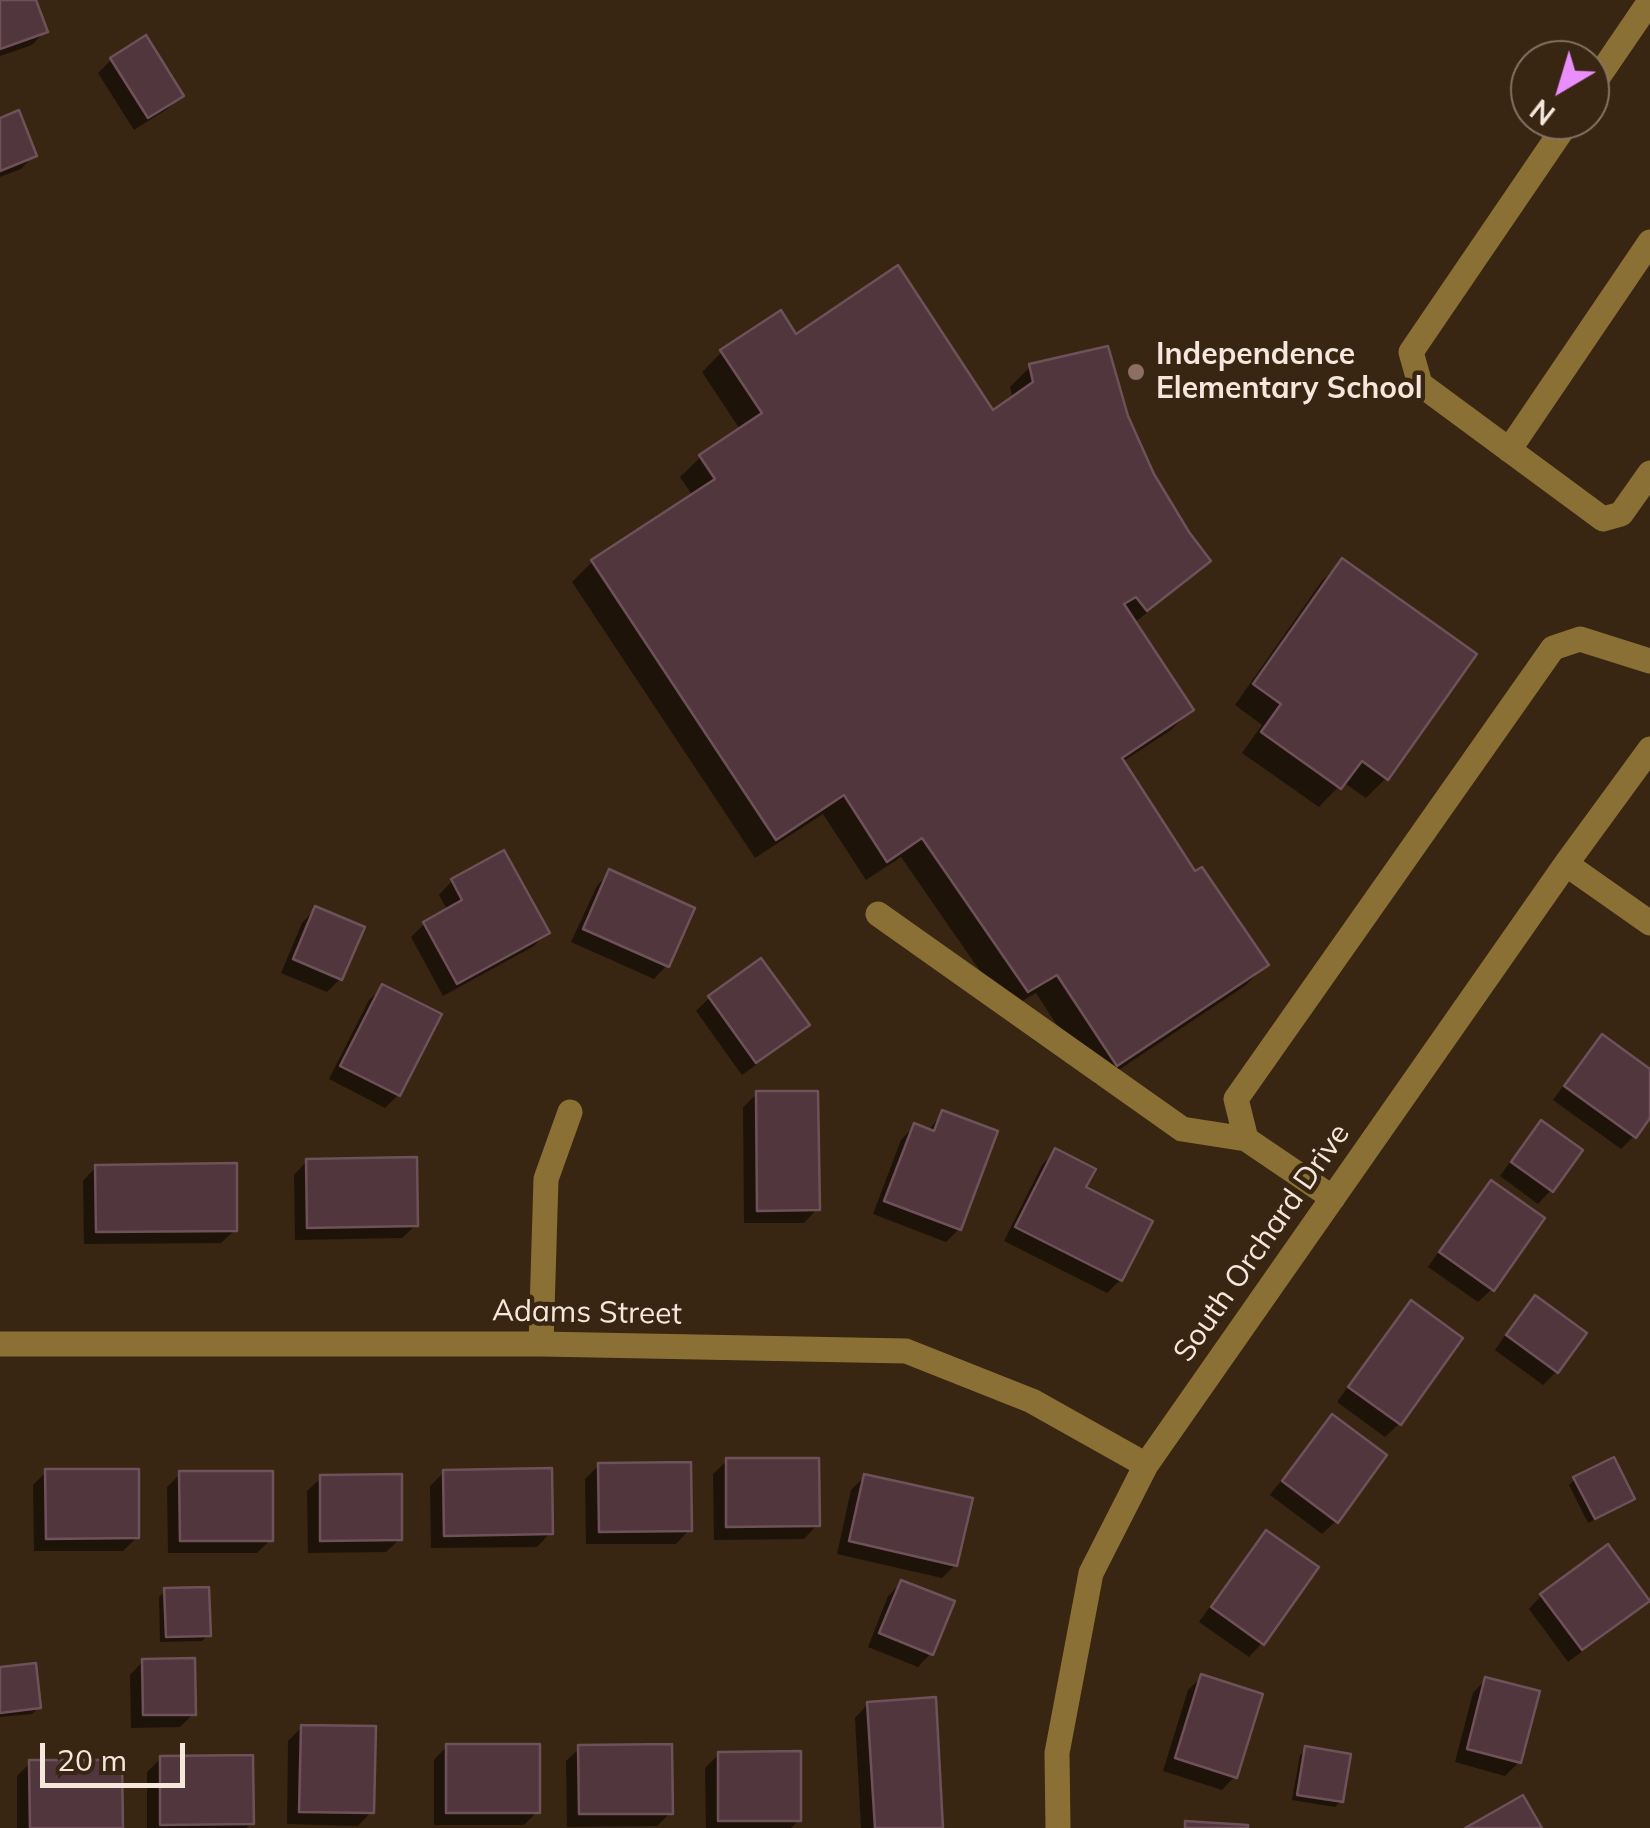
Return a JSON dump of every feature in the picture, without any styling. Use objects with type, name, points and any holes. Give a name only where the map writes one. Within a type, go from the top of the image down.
[{"type":"street","points":[[1610,60],[1650,2]]},
{"type":"street","points":[[1555,140],[1410,352],[1420,384],[1603,519],[1620,514],[1650,473]]},
{"type":"street","points":[[1510,450],[1650,242]]},
{"type":"street","points":[[1246,1139],[1236,1099],[1553,648],[1580,639],[1650,661]]},
{"type":"street","name":"South Orchard Drive","points":[[1058,1828],[1057,1753],[1090,1574],[1146,1466],[1566,864],[1650,750]]},
{"type":"street","points":[[1566,864],[1650,923]]},
{"type":"street","points":[[878,914],[1182,1129],[1246,1139],[1332,1198]]},
{"type":"street","points":[[541,1344],[546,1178],[570,1112]]},
{"type":"street","name":"Adams Street","points":[[0,1344],[541,1344],[906,1351],[1032,1401],[1146,1466]]},
{"type":"building","points":[[0,0],[36,0],[48,32],[0,49]]},
{"type":"building","points":[[146,35],[184,96],[148,118],[110,58]]},
{"type":"building","points":[[19,110],[37,156],[0,171],[0,118]]},
{"type":"building","points":[[898,265],[993,410],[1033,382],[1029,364],[1108,346],[1128,416],[1154,474],[1211,561],[1147,611],[1136,597],[1124,604],[1194,710],[1122,758],[1195,871],[1202,867],[1269,965],[1117,1066],[1057,975],[1028,992],[922,838],[887,862],[844,795],[776,840],[591,560],[715,479],[699,455],[762,413],[720,350],[781,310],[796,334]]},
{"type":"building","points":[[1342,558],[1477,654],[1388,780],[1362,761],[1341,789],[1261,732],[1281,704],[1253,684]]},
{"type":"building","points":[[504,850],[550,933],[457,984],[423,922],[462,900],[451,879]]},
{"type":"building","points":[[609,869],[695,908],[669,967],[583,929]]},
{"type":"building","points":[[315,906],[365,927],[342,980],[293,959]]},
{"type":"building","points":[[761,958],[810,1025],[756,1063],[708,996]]},
{"type":"building","points":[[382,984],[442,1014],[400,1096],[340,1066]]},
{"type":"building","points":[[1602,1034],[1650,1069],[1650,1118],[1636,1138],[1564,1086]]},
{"type":"building","points":[[756,1091],[818,1091],[820,1210],[757,1211]]},
{"type":"building","points":[[942,1110],[998,1131],[961,1230],[884,1201],[914,1123],[934,1131]]},
{"type":"building","points":[[1541,1120],[1583,1150],[1553,1192],[1511,1162]]},
{"type":"building","points":[[1055,1148],[1096,1169],[1086,1187],[1153,1221],[1122,1281],[1015,1227]]},
{"type":"building","points":[[417,1157],[418,1226],[307,1228],[306,1159]]},
{"type":"building","points":[[237,1163],[237,1231],[96,1232],[95,1165]]},
{"type":"building","points":[[1491,1180],[1545,1218],[1494,1291],[1439,1252]]},
{"type":"building","points":[[1535,1295],[1587,1333],[1558,1373],[1506,1335]]},
{"type":"building","points":[[1411,1300],[1463,1338],[1401,1425],[1348,1387]]},
{"type":"building","points":[[1332,1414],[1387,1455],[1338,1523],[1282,1481]]},
{"type":"building","points":[[1614,1457],[1635,1499],[1595,1519],[1573,1477]]},
{"type":"building","points":[[726,1458],[819,1458],[820,1526],[726,1527]]},
{"type":"building","points":[[691,1462],[692,1531],[599,1532],[598,1463]]},
{"type":"building","points":[[552,1468],[553,1534],[444,1536],[443,1470]]},
{"type":"building","points":[[45,1469],[139,1469],[139,1538],[46,1539]]},
{"type":"building","points":[[179,1471],[273,1471],[273,1541],[180,1541]]},
{"type":"building","points":[[402,1474],[402,1540],[320,1541],[320,1475]]},
{"type":"building","points":[[864,1474],[973,1498],[957,1566],[849,1541]]},
{"type":"building","points":[[1266,1530],[1319,1567],[1264,1645],[1211,1607]]},
{"type":"building","points":[[1608,1544],[1650,1601],[1582,1650],[1540,1594]]},
{"type":"building","points":[[901,1580],[955,1601],[933,1655],[879,1633]]},
{"type":"building","points":[[209,1587],[211,1636],[166,1637],[164,1588]]},
{"type":"building","points":[[195,1658],[196,1715],[143,1715],[142,1659]]},
{"type":"building","points":[[36,1663],[41,1708],[0,1713],[0,1667]]},
{"type":"building","points":[[1201,1674],[1263,1694],[1237,1778],[1175,1758]]},
{"type":"building","points":[[1485,1677],[1540,1691],[1521,1763],[1467,1749]]},
{"type":"building","points":[[936,1697],[943,1828],[875,1828],[867,1702]]},
{"type":"building","points":[[301,1725],[376,1726],[374,1813],[299,1812]]},
{"type":"building","points":[[446,1744],[540,1744],[540,1813],[446,1813]]},
{"type":"building","points":[[672,1744],[673,1814],[579,1814],[578,1745]]},
{"type":"building","points":[[1305,1746],[1351,1754],[1343,1802],[1297,1795]]},
{"type":"building","points":[[801,1751],[801,1821],[718,1821],[718,1752]]},
{"type":"building","points":[[253,1755],[254,1824],[160,1825],[160,1756]]},
{"type":"building","points":[[29,1760],[122,1760],[123,1828],[30,1828]]},
{"type":"building","points":[[1523,1795],[1542,1828],[1465,1828]]},
{"type":"building","points":[[1185,1821],[1248,1825],[1248,1828],[1185,1828]]},
{"type":"place","name":"Independence Elementary School","points":[[1136,372]]}]
